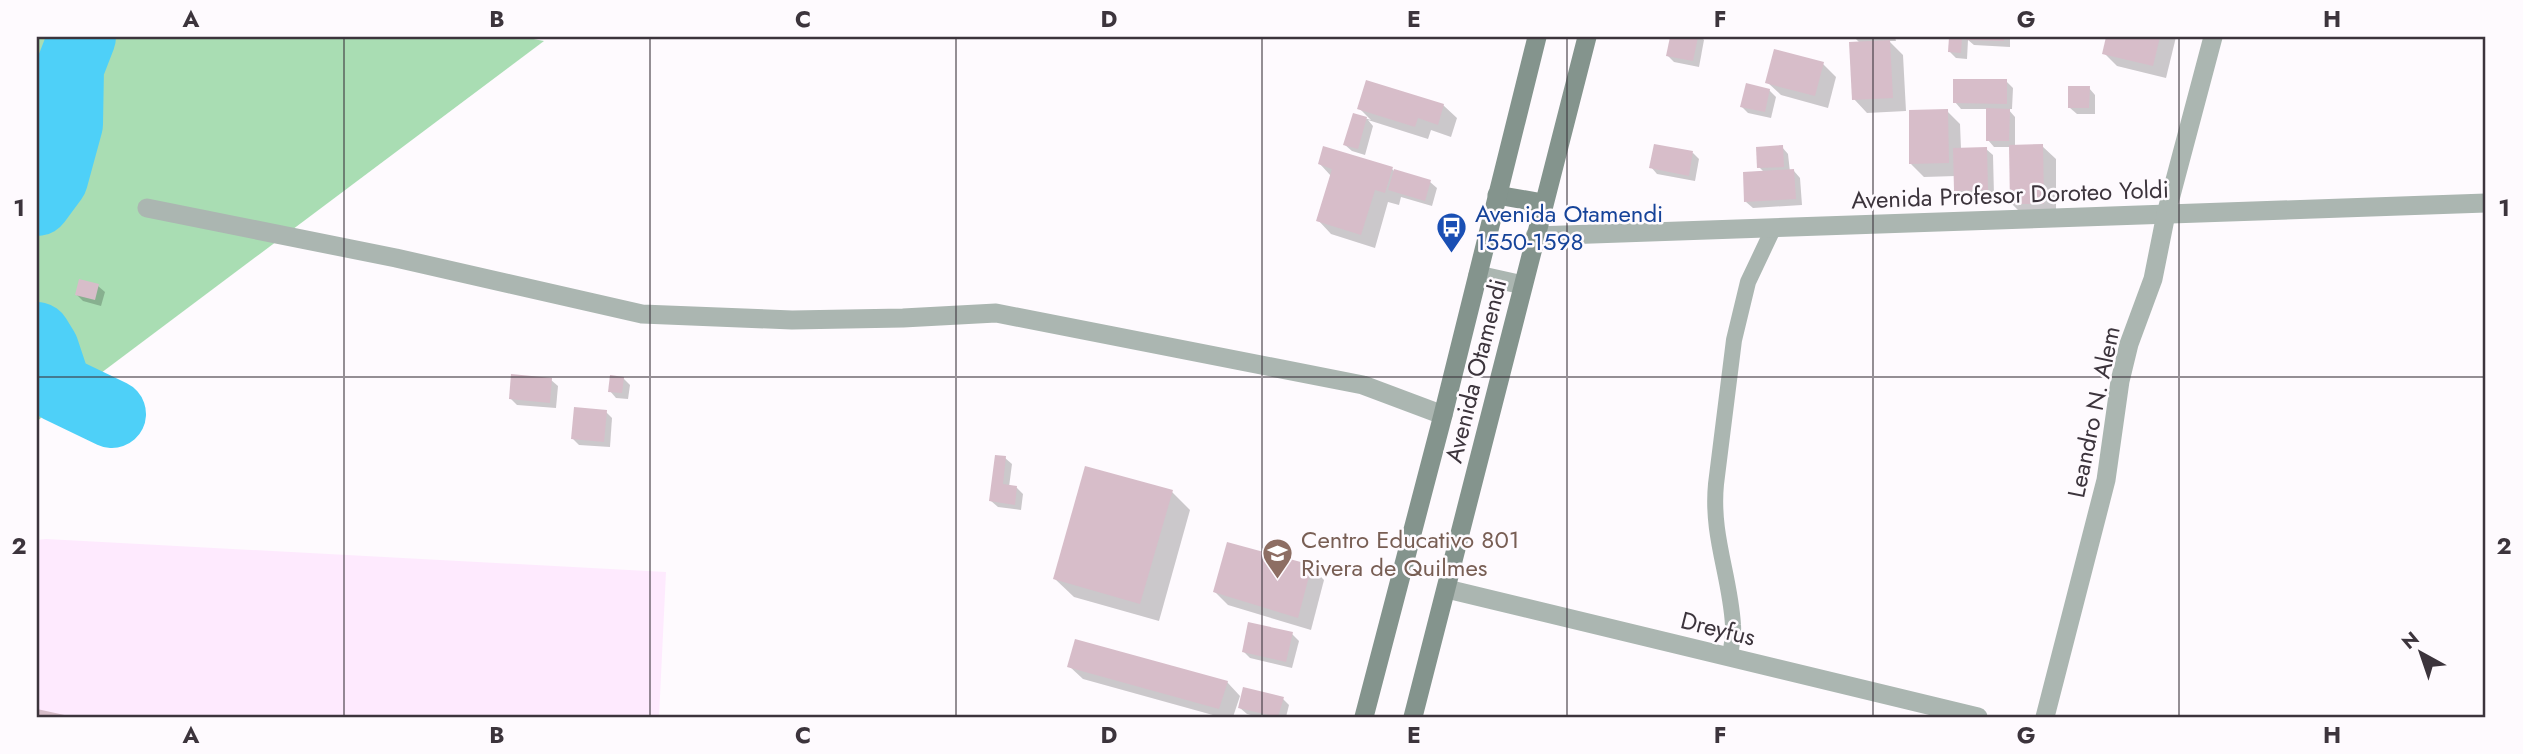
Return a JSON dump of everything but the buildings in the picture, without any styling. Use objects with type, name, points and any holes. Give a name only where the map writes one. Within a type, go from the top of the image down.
[{"type":"main road","name":"Avenida Otamendi","points":[[1364,717],[1443,415],[1537,37]]},
{"type":"main road","name":"Avenida Otamendi","points":[[1413,717],[1587,37]]},
{"type":"main road","points":[[1497,195],[1543,204]]},
{"type":"street","name":"Leandro N. Alem","points":[[2045,717],[2106,480],[2120,381],[2129,344],[2154,279],[2166,214],[2213,37]]},
{"type":"street","name":"Avenida Profesor Doroteo Yoldi","points":[[1535,236],[2486,203]]},
{"type":"street","points":[[146,208],[495,279],[642,314],[792,320],[996,313],[1363,385],[1443,415]]},
{"type":"street","points":[[1478,275],[1523,285]]},
{"type":"street","name":"Dreyfus","points":[[1447,589],[1978,717]]},
{"type":"lane","points":[[1730,657],[1733,626],[1718,544],[1714,505],[1716,484],[1734,341],[1748,282],[1774,228]]},
{"type":"shaded area","points":[[37,540],[666,572],[659,717],[37,717]]},
{"type":"green space","points":[[37,37],[523,37],[544,41],[37,421]]},
{"type":"waterway","points":[[37,202],[54,179],[69,124],[70,68],[82,37]]},
{"type":"waterway","points":[[37,336],[45,349],[58,388],[112,414]]},
{"type":"place","name":"Avenida Otamendi 1550-1598","points":[[1452,255]]},
{"type":"place","name":"Centro Educativo 801 Rivera de Quilmes","points":[[1278,581]]}]
